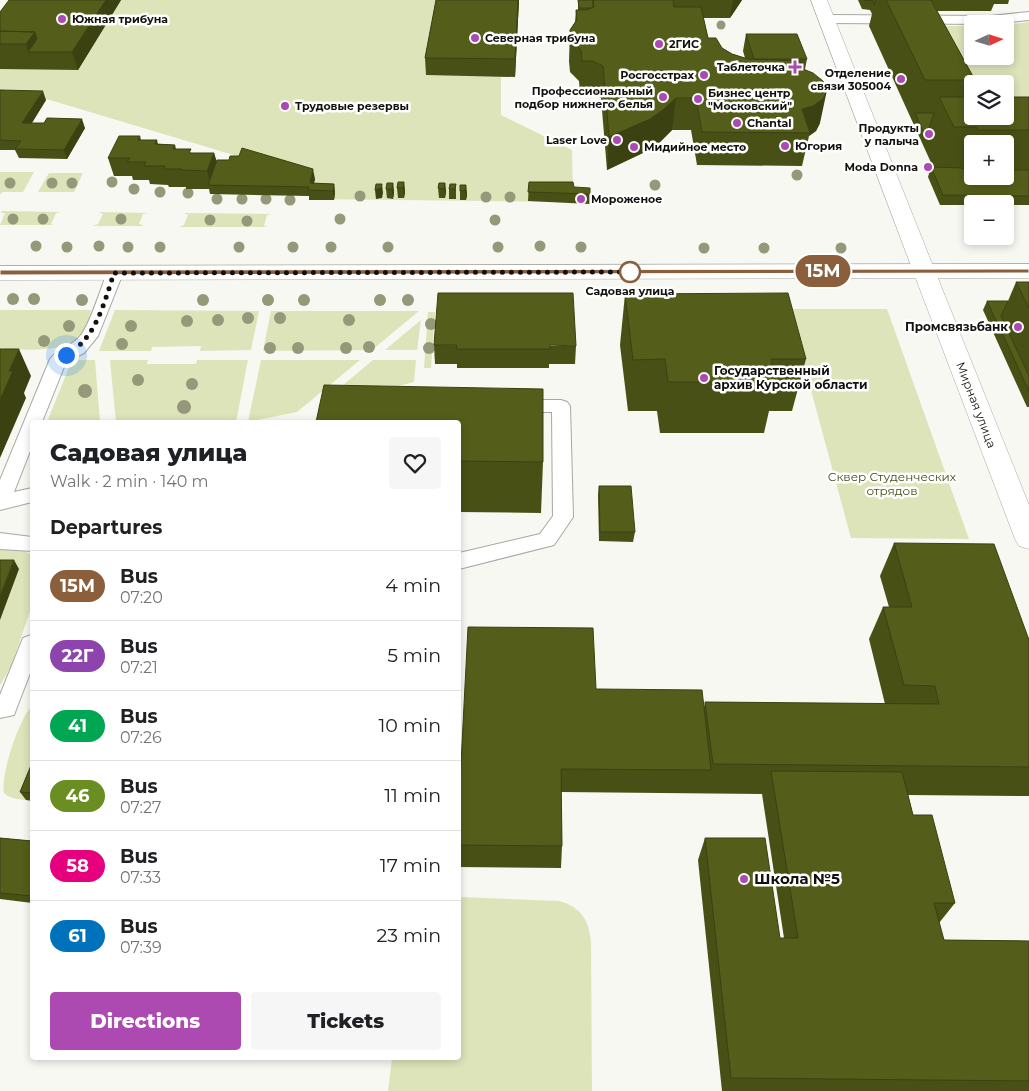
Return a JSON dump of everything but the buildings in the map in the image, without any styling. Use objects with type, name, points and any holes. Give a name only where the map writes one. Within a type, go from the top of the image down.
[{"type":"main road","points":[[819,0],[924,271]]},
{"type":"main road","name":"Мирная улица","points":[[924,271],[1029,540]]},
{"type":"main road","points":[[0,272],[1029,271]]},
{"type":"lane","points":[[826,19],[990,20],[1029,16]]},
{"type":"lane","points":[[928,20],[935,34]]},
{"type":"lane","points":[[34,420],[59,359],[78,349],[90,336],[114,273]]},
{"type":"lane","points":[[461,561],[547,540],[563,517],[561,406],[503,406]]},
{"type":"lane","points":[[0,503],[30,430]]},
{"type":"lane","points":[[0,503],[30,496]]},
{"type":"lane","points":[[0,542],[30,544]]},
{"type":"lane","points":[[2,712],[30,647]]},
{"type":"green space","name":"Трудовые резервы","points":[[28,0],[519,0],[515,77],[501,77],[501,115],[572,150],[573,202],[310,199],[314,179],[40,97],[0,96],[0,37]]},
{"type":"green space","points":[[1029,22],[1029,137],[1014,124],[1014,75],[967,75],[940,26],[964,26],[964,65],[1014,65],[1014,24]]},
{"type":"green space","points":[[0,172],[34,172],[23,192],[2,192],[0,195]]},
{"type":"green space","points":[[49,173],[83,173],[74,192],[38,192]]},
{"type":"green space","points":[[2,211],[61,212],[56,213],[51,224],[54,225],[0,225],[5,213],[1,213]]},
{"type":"green space","points":[[99,212],[148,213],[143,214],[139,224],[142,226],[93,226],[98,224],[103,214]]},
{"type":"green space","points":[[184,213],[272,214],[267,215],[264,226],[268,227],[179,227],[184,225],[188,215]]},
{"type":"green space","name":"Сквер Студенческих отрядов","points":[[789,309],[887,309],[969,539],[851,538]]},
{"type":"green space","points":[[0,310],[91,310],[83,332],[76,339],[56,347],[32,350],[0,349]]},
{"type":"green space","points":[[115,310],[259,311],[251,350],[200,351],[201,346],[152,347],[151,351],[99,351]]},
{"type":"green space","points":[[271,311],[419,311],[372,350],[263,351]]},
{"type":"green space","points":[[428,312],[435,312],[431,368],[424,368]]},
{"type":"green space","points":[[421,320],[417,350],[385,350]]},
{"type":"green space","points":[[72,360],[95,360],[100,420],[48,420]]},
{"type":"green space","points":[[110,360],[148,360],[147,364],[196,364],[197,360],[248,360],[236,420],[116,420]]},
{"type":"green space","points":[[261,360],[360,360],[297,412],[258,420],[248,420]]},
{"type":"green space","points":[[373,360],[416,360],[414,382],[317,407]]},
{"type":"green space","points":[[0,549],[24,551],[30,554],[30,611],[11,667],[0,685]]},
{"type":"green space","points":[[30,709],[30,790],[26,800],[6,795],[4,793],[4,785],[5,774],[16,735]]},
{"type":"green space","points":[[461,897],[559,901],[578,911],[586,921],[591,942],[592,1091],[388,1091],[392,1060],[461,1060]]},
{"type":"bus line","name":"15М","points":[[0,273],[1029,271]]},
{"type":"place","name":"Южная трибуна","points":[[62,19]]},
{"type":"place","name":"Северная трибуна","points":[[475,38]]},
{"type":"place","name":"2ГИС","points":[[659,44]]},
{"type":"place","name":"Таблеточка","points":[[795,67]]},
{"type":"place","name":"Росгосстрах","points":[[704,75]]},
{"type":"place","name":"Отделение связи 305004","points":[[901,79]]},
{"type":"place","name":"Профессиональный подбор нижнего белья","points":[[663,97]]},
{"type":"place","name":"Бизнес центр \"Московский\"","points":[[698,99]]},
{"type":"place","name":"Трудовые резервы","points":[[285,106]]},
{"type":"place","name":"Chantal","points":[[737,123]]},
{"type":"place","name":"Продукты у палыча","points":[[929,134]]},
{"type":"place","name":"Laser Love","points":[[617,140]]},
{"type":"place","name":"Югория","points":[[785,146]]},
{"type":"place","name":"Мидийное место","points":[[634,147]]},
{"type":"place","name":"Moda Donna","points":[[928,167]]},
{"type":"place","name":"Мороженое","points":[[581,199]]},
{"type":"place","name":"Садовая улица","points":[[630,272]]},
{"type":"place","name":"Промсвязьбанк","points":[[1018,327]]},
{"type":"place","name":"Государственный архив Курской области","points":[[704,378]]},
{"type":"place","name":"Школа №5","points":[[744,879]]},
{"type":"route","points":[[66,355],[78,349],[90,336],[114,273],[630,272]]}]
